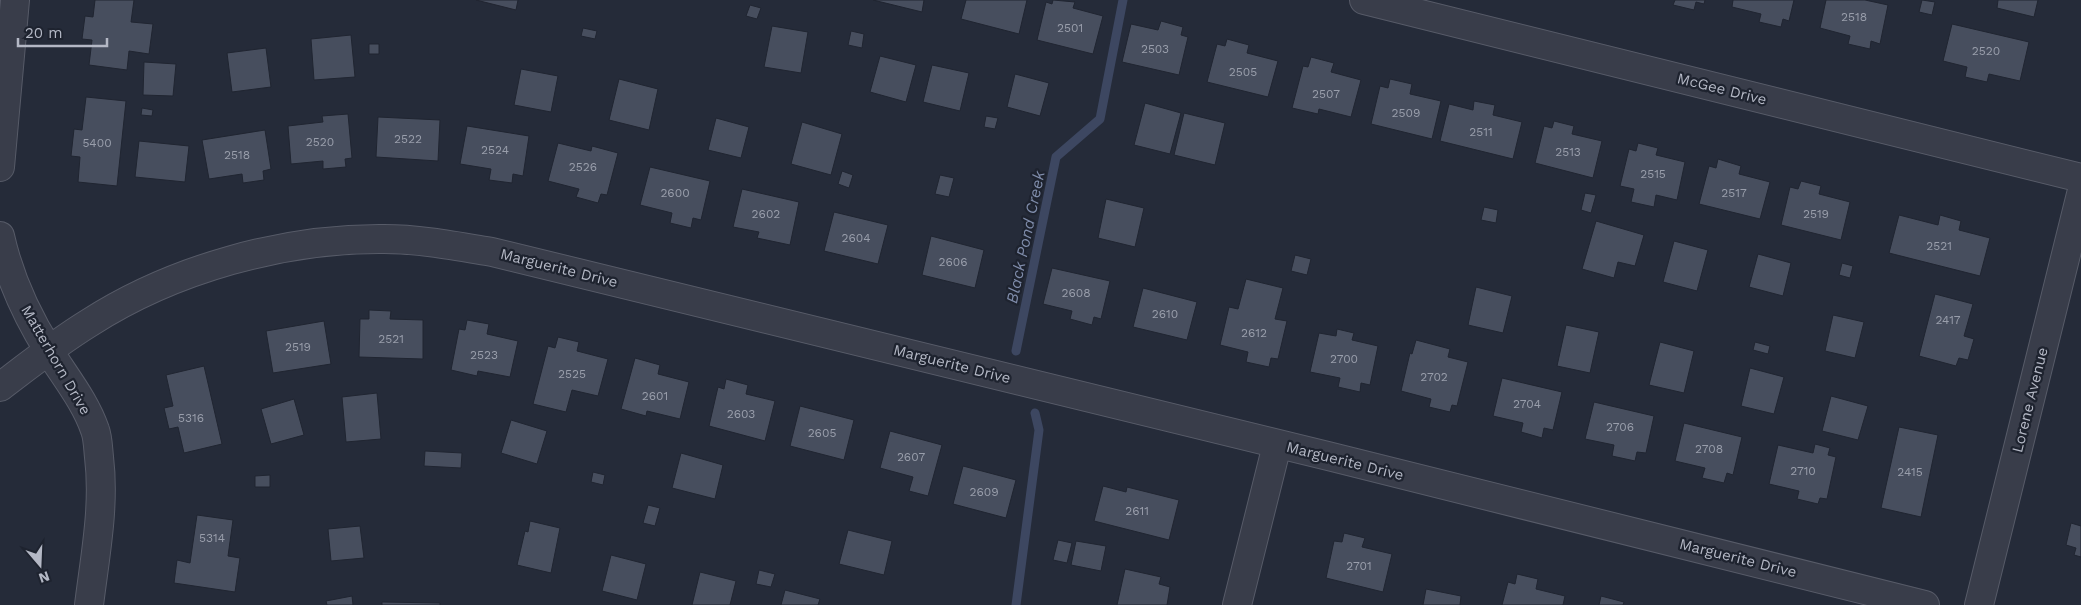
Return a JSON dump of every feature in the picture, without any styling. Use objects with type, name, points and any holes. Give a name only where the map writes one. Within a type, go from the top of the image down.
[{"type":"street","points":[[0,167],[15,0]]},
{"type":"street","name":"McGee Drive","points":[[1364,0],[2081,178]]},
{"type":"street","name":"Lorene Avenue","points":[[1979,605],[2081,194]]},
{"type":"street","name":"Matterhorn Drive","points":[[0,236],[4,255],[24,309],[48,351],[88,411],[96,433],[101,474],[99,525],[89,605]]},
{"type":"street","name":"Marguerite Drive","points":[[0,387],[90,322],[159,285],[225,262],[308,244],[383,238],[427,241],[492,252],[1925,605]]},
{"type":"street","points":[[1237,605],[1277,445]]},
{"type":"building","points":[[95,0],[134,0],[131,22],[153,24],[149,54],[129,51],[127,70],[89,65],[92,40],[82,39],[85,16],[93,17]]},
{"type":"building","points":[[476,0],[518,0],[516,10]]},
{"type":"building","points":[[873,0],[924,0],[922,12]]},
{"type":"building","points":[[966,0],[1027,0],[1019,34],[961,19]]},
{"type":"building","points":[[1053,0],[1075,2],[1073,8],[1103,16],[1093,54],[1037,40],[1046,2],[1052,4]]},
{"type":"building","points":[[1675,0],[1705,0],[1704,4],[1696,2],[1694,10],[1673,5]]},
{"type":"building","points":[[1733,0],[1794,0],[1789,21],[1783,19],[1781,27],[1759,22],[1761,14],[1732,7]]},
{"type":"building","points":[[1826,0],[1865,0],[1888,5],[1880,44],[1871,41],[1870,49],[1848,44],[1850,36],[1820,28]]},
{"type":"building","points":[[1922,0],[1935,2],[1932,15],[1919,12]]},
{"type":"building","points":[[1998,0],[2038,0],[2034,17],[1997,8]]},
{"type":"building","points":[[750,5],[761,8],[757,19],[746,16]]},
{"type":"building","points":[[1161,21],[1183,27],[1181,35],[1188,37],[1179,75],[1122,62],[1131,24],[1158,30]]},
{"type":"building","points":[[1952,24],[2029,42],[2020,81],[1989,74],[1987,82],[1965,77],[1967,67],[1943,61]]},
{"type":"building","points":[[772,26],[808,32],[801,73],[764,67]]},
{"type":"building","points":[[583,28],[597,31],[595,39],[581,36]]},
{"type":"building","points":[[851,31],[864,34],[862,48],[848,45]]},
{"type":"building","points":[[351,35],[355,77],[314,80],[311,39]]},
{"type":"building","points":[[1227,39],[1249,45],[1247,53],[1278,61],[1268,97],[1207,82],[1217,44],[1225,46]]},
{"type":"building","points":[[369,44],[379,44],[379,54],[369,54]]},
{"type":"building","points":[[266,48],[271,87],[232,92],[227,53]]},
{"type":"building","points":[[880,56],[916,65],[906,102],[870,92]]},
{"type":"building","points":[[1311,57],[1334,63],[1331,72],[1361,80],[1351,117],[1319,109],[1318,114],[1292,108],[1303,66],[1308,67]]},
{"type":"building","points":[[144,62],[176,64],[173,96],[143,95]]},
{"type":"building","points":[[932,65],[969,73],[960,111],[923,102]]},
{"type":"building","points":[[521,69],[558,76],[551,112],[514,105]]},
{"type":"building","points":[[1015,74],[1049,83],[1040,116],[1007,107]]},
{"type":"building","points":[[619,79],[658,89],[649,130],[609,120]]},
{"type":"building","points":[[1390,79],[1412,84],[1410,94],[1441,101],[1432,139],[1371,124],[1380,86],[1388,88]]},
{"type":"building","points":[[86,97],[126,101],[117,186],[78,182],[80,157],[71,156],[74,129],[82,130]]},
{"type":"building","points":[[1474,101],[1495,105],[1493,115],[1522,122],[1513,159],[1440,141],[1449,104],[1473,110]]},
{"type":"building","points":[[1145,103],[1181,113],[1170,154],[1134,145]]},
{"type":"building","points":[[142,108],[153,110],[152,116],[141,115]]},
{"type":"building","points":[[1184,113],[1225,123],[1215,165],[1174,155]]},
{"type":"building","points":[[348,114],[352,158],[345,159],[346,167],[323,169],[323,161],[291,164],[288,126],[323,122],[322,116]]},
{"type":"building","points":[[986,116],[998,118],[995,129],[984,127]]},
{"type":"building","points":[[378,117],[440,120],[438,161],[376,157]]},
{"type":"building","points":[[716,118],[749,127],[741,158],[708,150]]},
{"type":"building","points":[[1554,121],[1574,126],[1572,134],[1602,141],[1593,178],[1535,163],[1544,126],[1552,128]]},
{"type":"building","points":[[802,122],[842,134],[831,175],[791,164]]},
{"type":"building","points":[[467,126],[529,136],[523,176],[513,174],[512,183],[489,180],[491,169],[460,164]]},
{"type":"building","points":[[265,130],[271,169],[263,171],[264,180],[243,183],[242,174],[209,179],[202,140]]},
{"type":"building","points":[[139,141],[189,146],[185,182],[135,177]]},
{"type":"building","points":[[558,143],[591,151],[592,146],[618,153],[607,195],[601,194],[598,203],[576,197],[579,189],[548,181]]},
{"type":"building","points":[[1638,143],[1658,148],[1656,155],[1685,162],[1677,200],[1656,195],[1654,207],[1631,202],[1634,189],[1620,186],[1629,149],[1636,151]]},
{"type":"building","points":[[1718,159],[1741,166],[1739,174],[1770,182],[1760,219],[1699,204],[1709,166],[1716,168]]},
{"type":"building","points":[[650,167],[710,181],[701,220],[693,218],[691,228],[670,223],[672,213],[640,205]]},
{"type":"building","points":[[842,171],[853,175],[849,188],[838,184]]},
{"type":"building","points":[[940,175],[954,178],[949,197],[935,194]]},
{"type":"building","points":[[1801,181],[1821,186],[1819,194],[1850,202],[1841,240],[1781,225],[1790,187],[1798,189]]},
{"type":"building","points":[[742,189],[799,202],[790,245],[757,238],[759,232],[733,227]]},
{"type":"building","points":[[1585,193],[1596,195],[1591,213],[1581,210]]},
{"type":"building","points":[[1106,199],[1144,208],[1135,247],[1098,238]]},
{"type":"building","points":[[1484,207],[1498,210],[1496,223],[1481,220]]},
{"type":"building","points":[[834,212],[888,225],[878,264],[824,251]]},
{"type":"building","points":[[1899,215],[1938,225],[1940,215],[1961,221],[1959,230],[1990,238],[1980,276],[1889,253]]},
{"type":"building","points":[[1596,221],[1644,235],[1635,266],[1618,262],[1614,278],[1582,269]]},
{"type":"building","points":[[931,236],[984,250],[975,288],[922,275]]},
{"type":"building","points":[[1674,241],[1708,250],[1697,291],[1663,282]]},
{"type":"building","points":[[1758,254],[1791,263],[1783,296],[1749,287]]},
{"type":"building","points":[[1295,255],[1311,259],[1307,275],[1291,271]]},
{"type":"building","points":[[1842,263],[1853,266],[1850,278],[1839,275]]},
{"type":"building","points":[[1052,268],[1110,281],[1101,319],[1094,317],[1092,325],[1070,319],[1072,311],[1043,304]]},
{"type":"building","points":[[1246,279],[1283,288],[1275,319],[1287,321],[1278,359],[1271,358],[1269,367],[1246,362],[1248,352],[1220,345],[1229,307],[1238,309]]},
{"type":"building","points":[[1476,287],[1512,296],[1503,333],[1468,325]]},
{"type":"building","points":[[1143,288],[1197,302],[1187,340],[1133,327]]},
{"type":"building","points":[[1935,294],[1973,304],[1964,336],[1974,339],[1968,360],[1959,358],[1956,366],[1919,356]]},
{"type":"building","points":[[369,310],[391,311],[390,319],[423,320],[423,359],[359,357],[360,319],[369,319]]},
{"type":"building","points":[[1833,315],[1864,322],[1855,358],[1825,351]]},
{"type":"building","points":[[467,320],[489,324],[487,334],[518,341],[510,377],[478,371],[477,376],[451,370],[459,329],[465,330]]},
{"type":"building","points":[[324,321],[331,364],[273,373],[266,331]]},
{"type":"building","points":[[1566,325],[1599,332],[1590,373],[1557,366]]},
{"type":"building","points":[[1337,329],[1354,333],[1352,340],[1378,346],[1370,385],[1361,383],[1360,392],[1338,387],[1340,378],[1310,372],[1319,333],[1336,336]]},
{"type":"building","points":[[558,337],[579,342],[577,351],[608,359],[598,396],[572,390],[566,412],[533,404],[548,346],[555,348]]},
{"type":"building","points":[[1416,340],[1450,349],[1448,357],[1468,362],[1457,406],[1452,405],[1450,412],[1429,407],[1431,399],[1401,391],[1410,353],[1412,354]]},
{"type":"building","points":[[1660,342],[1694,351],[1684,393],[1649,385]]},
{"type":"building","points":[[1755,342],[1770,346],[1768,354],[1753,350]]},
{"type":"building","points":[[635,358],[660,365],[658,374],[689,382],[680,419],[647,411],[646,416],[621,409]]},
{"type":"building","points":[[204,366],[222,444],[184,453],[178,427],[169,429],[164,408],[173,406],[166,375]]},
{"type":"building","points":[[1750,368],[1784,377],[1774,414],[1741,406]]},
{"type":"building","points":[[1502,378],[1562,392],[1553,430],[1544,428],[1542,438],[1521,432],[1523,423],[1493,416]]},
{"type":"building","points":[[726,379],[748,385],[746,394],[775,401],[765,441],[709,426],[718,387],[724,389]]},
{"type":"building","points":[[377,393],[381,439],[346,442],[342,397]]},
{"type":"building","points":[[1831,396],[1868,406],[1858,440],[1822,431]]},
{"type":"building","points":[[294,399],[304,435],[271,444],[261,409]]},
{"type":"building","points":[[1594,402],[1654,416],[1646,453],[1637,452],[1635,461],[1612,456],[1614,445],[1585,439]]},
{"type":"building","points":[[800,406],[854,420],[844,460],[790,446]]},
{"type":"building","points":[[511,420],[547,431],[537,464],[501,453]]},
{"type":"building","points":[[1684,423],[1742,437],[1733,475],[1727,473],[1724,483],[1702,478],[1705,468],[1675,461]]},
{"type":"building","points":[[1899,427],[1938,435],[1921,517],[1881,508]]},
{"type":"building","points":[[890,431],[942,445],[928,496],[909,491],[913,477],[880,468]]},
{"type":"building","points":[[1815,444],[1830,448],[1828,455],[1836,457],[1827,499],[1820,498],[1818,504],[1797,499],[1799,491],[1769,484],[1778,445],[1813,453]]},
{"type":"building","points":[[425,451],[462,453],[461,468],[424,466]]},
{"type":"building","points":[[681,453],[723,465],[715,499],[672,488]]},
{"type":"building","points":[[963,466],[1016,480],[1006,518],[953,504]]},
{"type":"building","points":[[593,472],[605,475],[603,485],[591,482]]},
{"type":"building","points":[[270,475],[270,487],[255,487],[255,476]]},
{"type":"building","points":[[1103,486],[1126,492],[1127,487],[1179,500],[1169,540],[1094,521]]},
{"type":"building","points":[[648,505],[660,508],[655,526],[643,523]]},
{"type":"building","points":[[197,515],[233,520],[228,556],[240,558],[235,592],[174,583],[177,560],[190,563]]},
{"type":"building","points":[[530,521],[560,528],[551,573],[517,565],[525,531],[528,532]]},
{"type":"building","points":[[2071,523],[2081,526],[2081,557],[2074,555],[2076,548],[2066,545]]},
{"type":"building","points":[[360,526],[364,558],[331,561],[328,529]]},
{"type":"building","points":[[848,530],[892,541],[884,575],[839,564]]},
{"type":"building","points":[[1344,533],[1365,538],[1362,547],[1392,554],[1383,592],[1326,578],[1334,541],[1342,542]]},
{"type":"building","points":[[1058,540],[1072,543],[1067,563],[1053,560]]},
{"type":"building","points":[[1076,541],[1106,546],[1101,571],[1071,565]]},
{"type":"building","points":[[611,555],[646,564],[637,600],[602,591]]},
{"type":"building","points":[[1125,569],[1161,577],[1159,584],[1170,587],[1167,605],[1117,605]]},
{"type":"building","points":[[759,570],[775,574],[771,587],[756,584]]},
{"type":"building","points":[[700,572],[736,581],[730,605],[692,605]]},
{"type":"building","points":[[1517,574],[1538,579],[1536,589],[1565,596],[1563,605],[1502,605],[1508,582],[1515,584]]},
{"type":"building","points":[[1426,589],[1461,596],[1460,605],[1423,605]]},
{"type":"building","points":[[785,590],[820,599],[818,605],[781,605]]},
{"type":"building","points":[[352,596],[353,605],[327,605],[326,601]]},
{"type":"building","points":[[1601,596],[1624,602],[1623,605],[1599,605]]},
{"type":"building","points":[[382,602],[440,603],[440,605],[382,605]]},
{"type":"waterway","name":"Black Pond Creek","points":[[1016,351],[1056,157],[1100,119],[1123,0]]},
{"type":"waterway","name":"Black Pond Creek","points":[[1016,605],[1039,430],[1035,413]]}]
